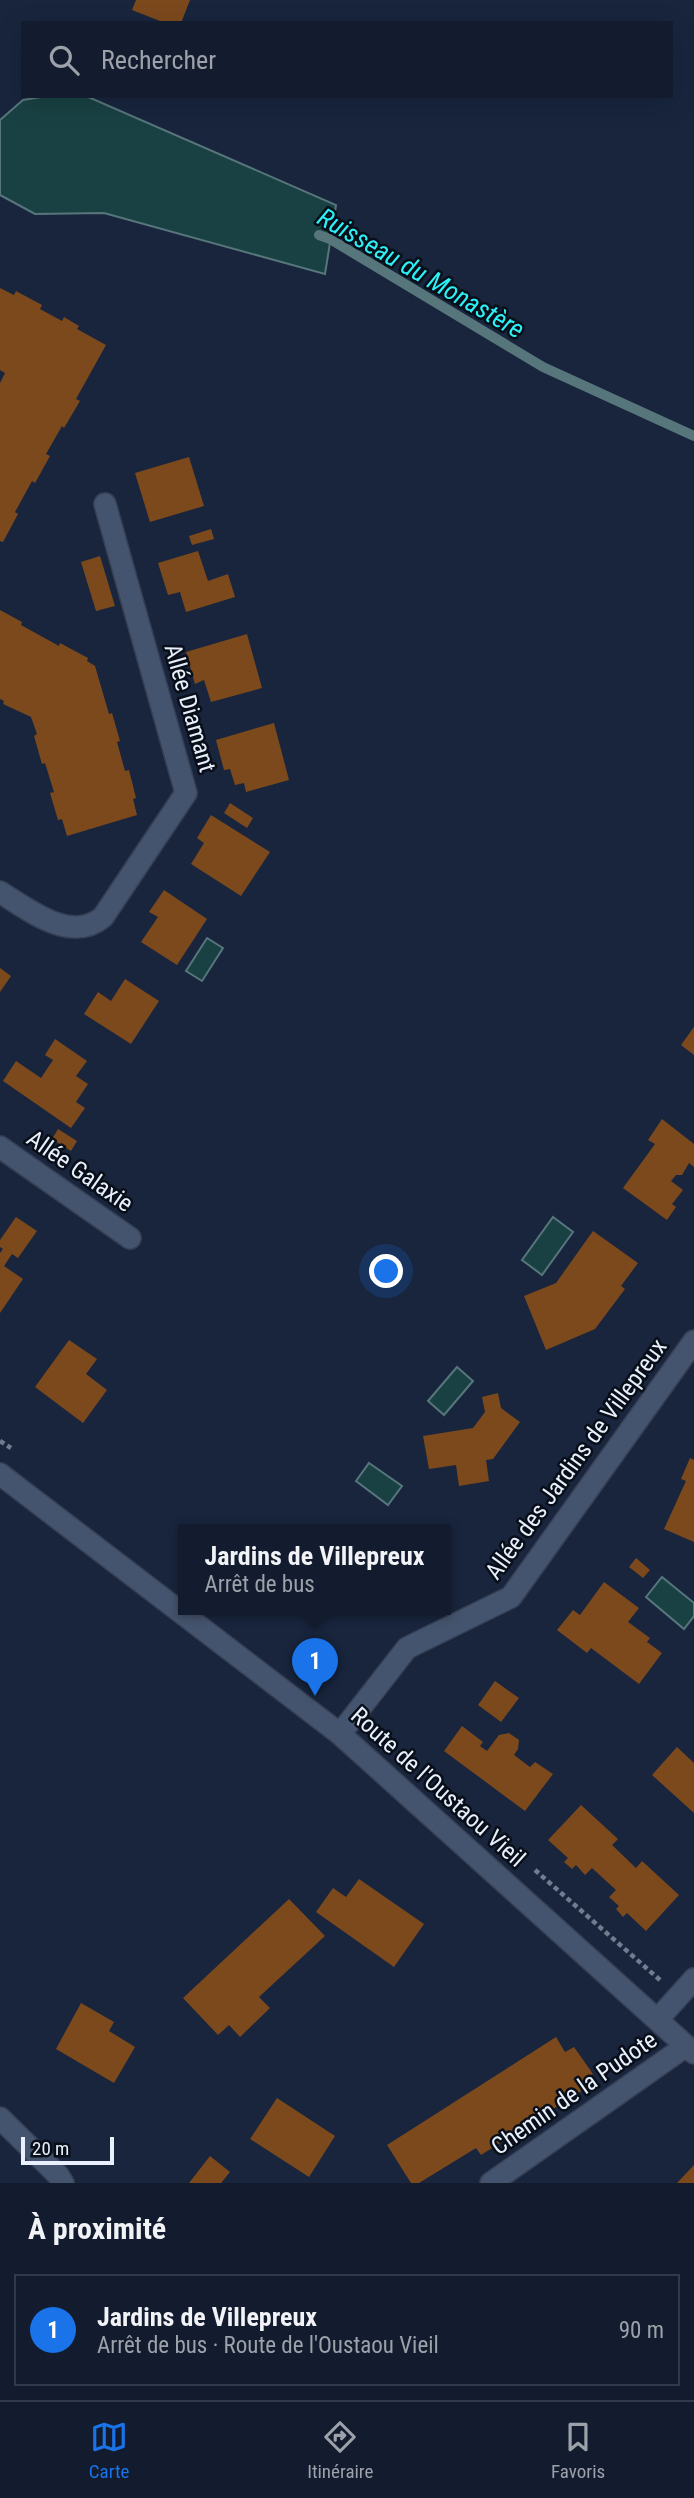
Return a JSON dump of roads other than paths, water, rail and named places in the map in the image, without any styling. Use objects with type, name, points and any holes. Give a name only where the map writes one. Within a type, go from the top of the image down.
[{"type":"street","name":"Allée Diamant","points":[[0,892],[47,922],[71,927],[93,925],[103,917],[186,793],[105,504]]},
{"type":"street","name":"Allée Galaxie","points":[[0,1147],[130,1238]]},
{"type":"street","name":"Allée des Jardins de Villepreux","points":[[340,1734],[407,1648],[512,1598],[694,1341]]},
{"type":"street","name":"Route de l'Oustaou Vieil","points":[[0,1474],[178,1610]]},
{"type":"street","name":"Route de l'Oustaou Vieil","points":[[184,1615],[340,1734],[690,2050]]},
{"type":"street","points":[[658,2019],[694,1979]]},
{"type":"street","name":"Chemin de la Pudote","points":[[491,2183],[690,2050]]},
{"type":"street","points":[[0,2118],[58,2175],[62,2183]]},
{"type":"waterway","name":"Ruisseau du Monastère","points":[[319,235],[330,239],[543,367],[694,436]]},
{"type":"place","name":"Jardins de Villepreux","points":[[315,1696]]}]
